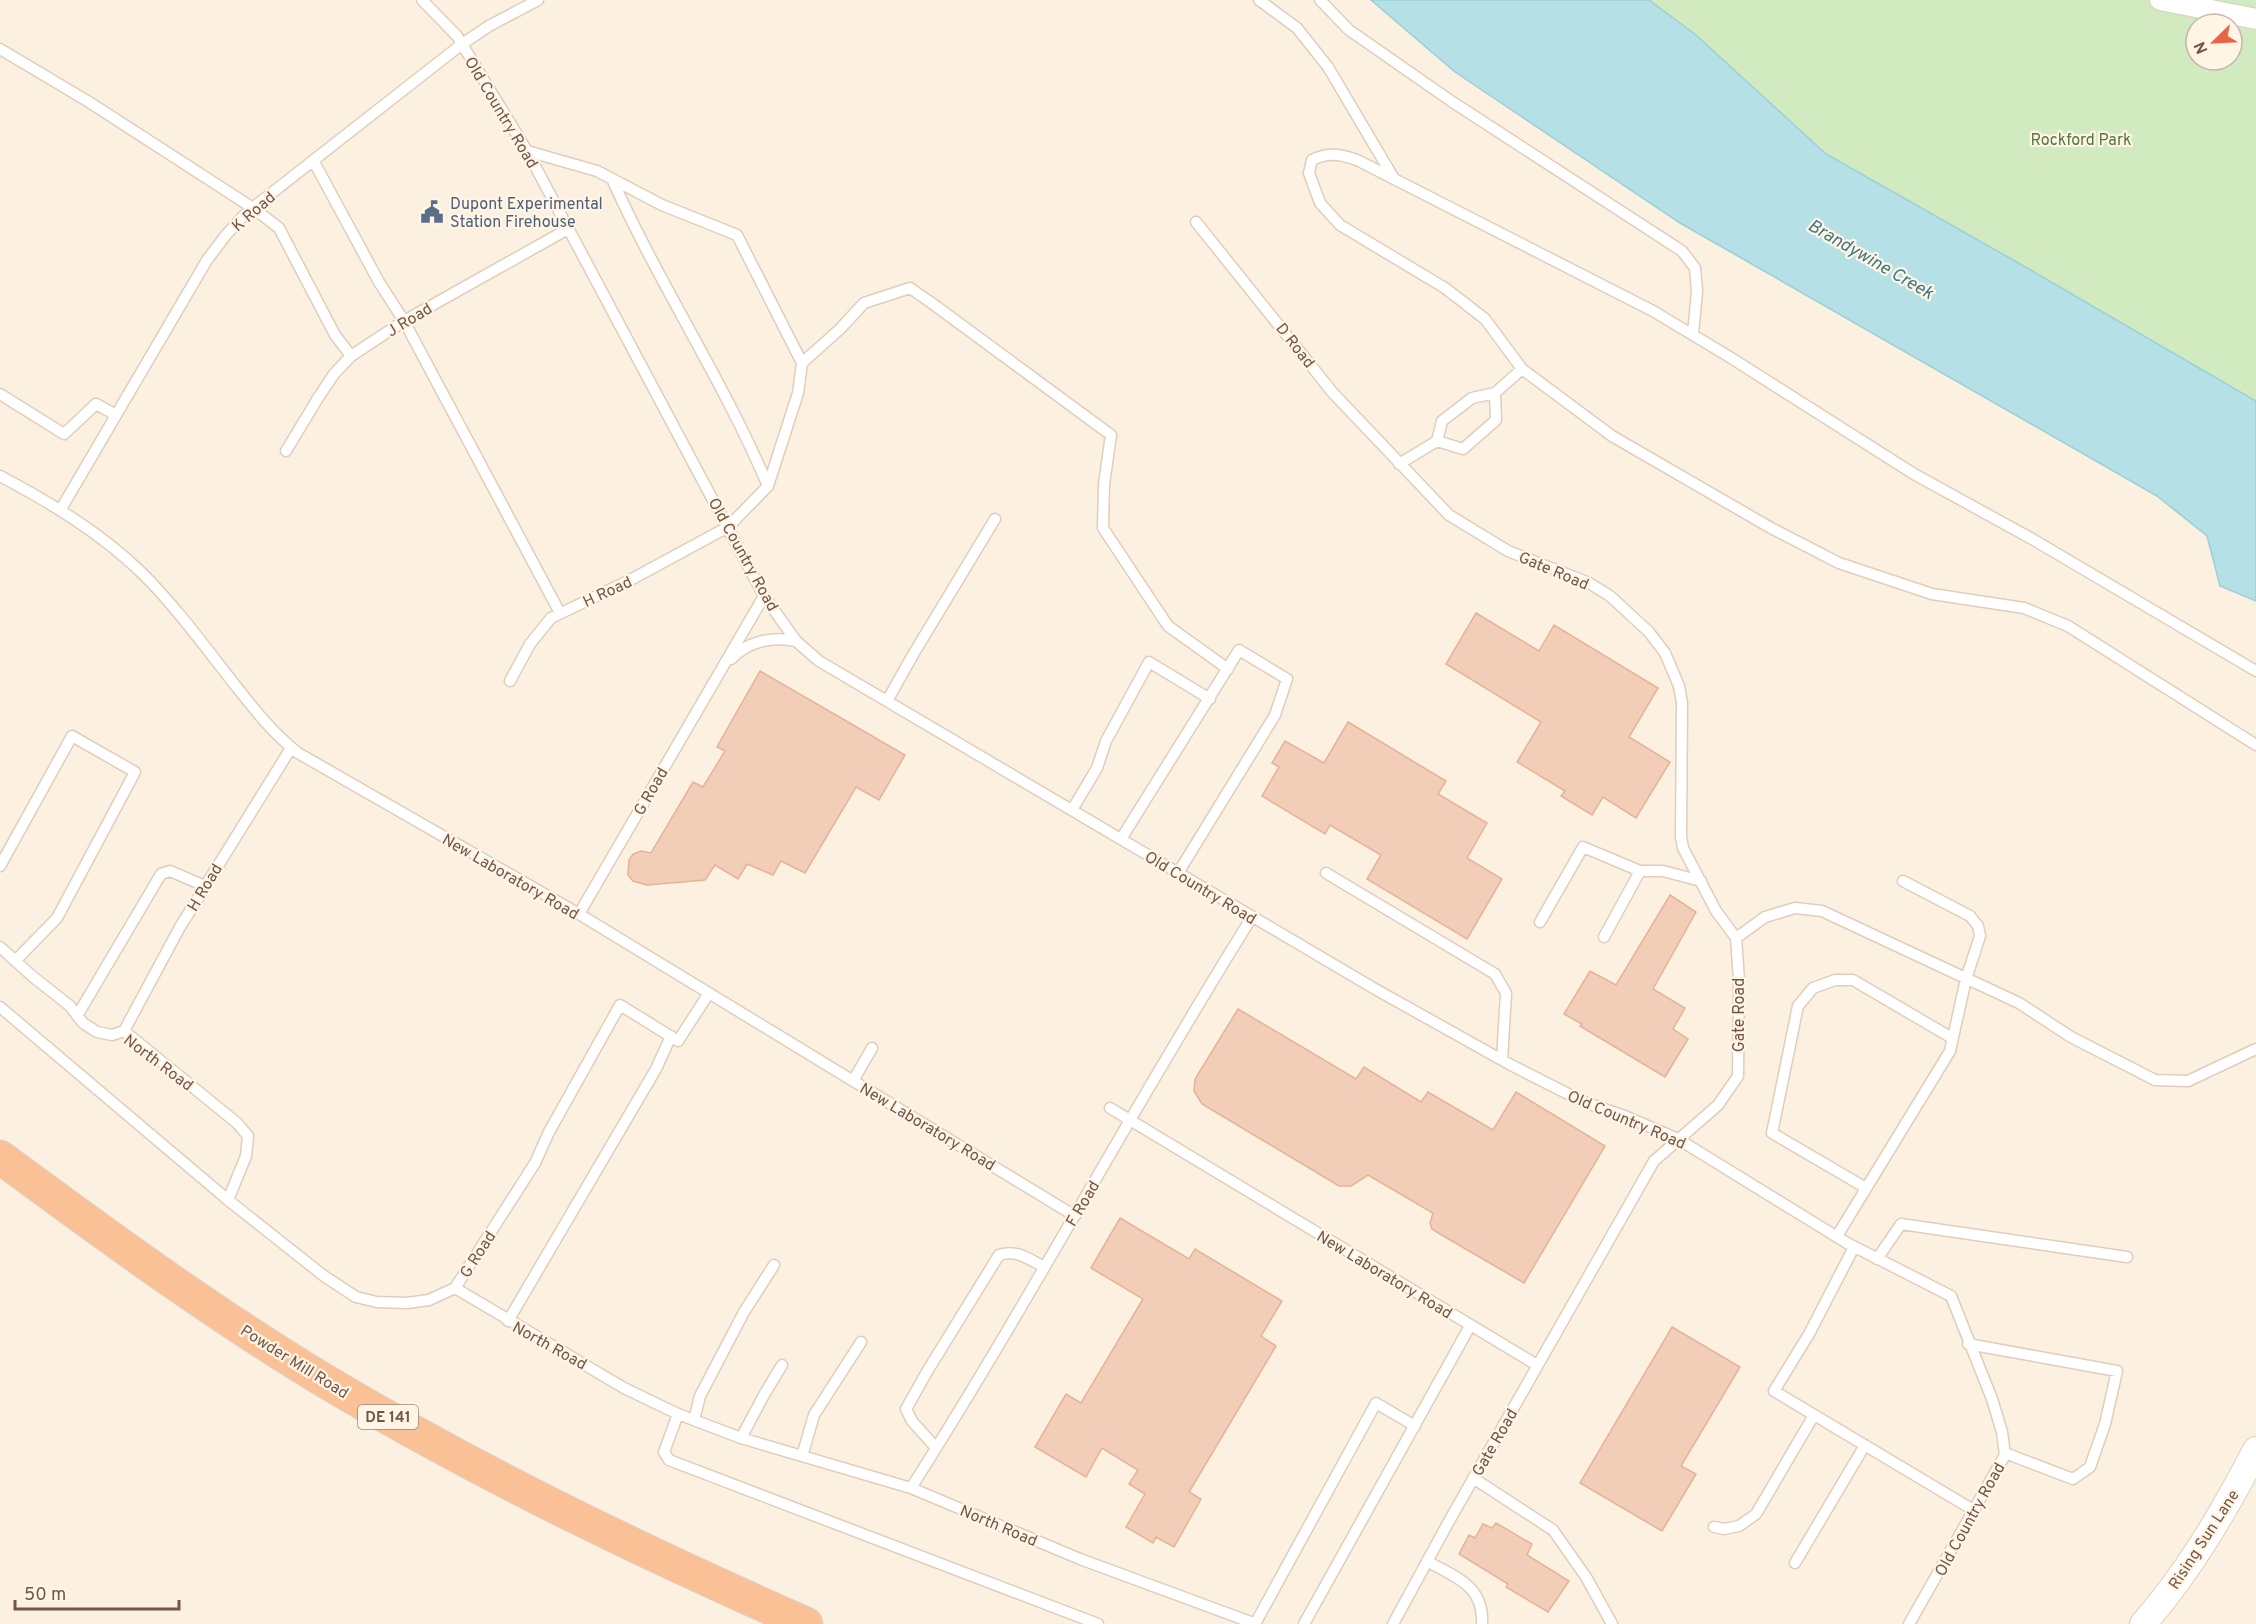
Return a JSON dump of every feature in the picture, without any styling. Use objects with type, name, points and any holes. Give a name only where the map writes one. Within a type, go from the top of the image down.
[{"type":"highway","name":"Powder Mill Road","points":[[0,1157],[120,1245],[244,1329],[335,1386],[479,1469],[658,1558],[806,1624]]},
{"type":"street","points":[[2160,0],[2256,19]]},
{"type":"street","name":"Rising Sun Lane","points":[[2143,1624],[2158,1608],[2220,1518],[2256,1450]]},
{"type":"lane","name":"Old Country Road","points":[[422,0],[457,36],[527,151],[764,596],[796,641],[819,661],[1375,989],[1502,1060],[1584,1102],[1678,1139],[1854,1246],[1951,1296],[1968,1344],[1992,1399],[2002,1432],[2005,1454],[1975,1511],[1909,1624]]},
{"type":"lane","name":"K Road","points":[[61,509],[207,260],[226,235],[253,208],[462,45],[489,26],[538,0]]},
{"type":"lane","points":[[1259,0],[1297,28],[1328,67],[1394,178]]},
{"type":"lane","points":[[1320,0],[1349,30],[1451,100],[1682,251],[1695,268],[1697,291],[1693,334]]},
{"type":"lane","points":[[0,49],[89,102],[253,208],[279,228],[335,335],[351,356]]},
{"type":"lane","points":[[527,151],[597,171],[662,205],[737,235],[802,363],[798,393],[768,486]]},
{"type":"lane","points":[[2256,671],[2044,546],[1914,474],[1653,311],[1357,160],[1339,154],[1322,155],[1312,160],[1309,173],[1320,203],[1340,225],[1445,288],[1485,319],[1522,369],[1612,436],[1771,528],[1839,563],[1932,594],[2024,608],[2068,626],[2256,745]]},
{"type":"lane","points":[[314,162],[379,282],[404,321],[560,613]]},
{"type":"lane","points":[[612,179],[629,218],[746,433],[768,486]]},
{"type":"lane","name":"D Road","points":[[1196,222],[1333,393],[1399,464]]},
{"type":"lane","name":"J Road","points":[[286,451],[334,374],[351,356],[404,321],[568,229]]},
{"type":"lane","points":[[802,363],[840,329],[864,303],[909,288],[933,304],[1111,435],[1104,484],[1103,528],[1168,626],[1228,669]]},
{"type":"lane","points":[[1399,464],[1437,441],[1442,421],[1472,398],[1495,393],[1522,369]]},
{"type":"lane","points":[[1437,441],[1463,449],[1496,420],[1495,393]]},
{"type":"lane","points":[[0,394],[64,434],[96,404],[116,416]]},
{"type":"lane","name":"Gate Road","points":[[1393,1624],[1473,1478],[1654,1161],[1718,1105],[1738,1076],[1739,980],[1736,938],[1716,911],[1683,848],[1681,837],[1682,703],[1679,686],[1665,653],[1649,632],[1610,596],[1589,583],[1508,551],[1449,515],[1399,464]]},
{"type":"lane","name":"New Laboratory Road","points":[[0,476],[61,509],[119,552],[144,574],[263,720],[291,748],[322,768],[579,914],[1075,1215]]},
{"type":"lane","name":"H Road","points":[[510,681],[530,644],[551,618],[632,579],[728,527],[768,486]]},
{"type":"lane","points":[[887,701],[994,519]]},
{"type":"lane","name":"G Road","points":[[579,914],[764,596]]},
{"type":"lane","points":[[722,668],[735,655],[767,639],[783,638],[796,641]]},
{"type":"lane","points":[[1121,839],[1239,650],[1287,679],[1275,715],[1178,873]]},
{"type":"lane","points":[[1072,810],[1097,768],[1106,741],[1149,662],[1210,699]]},
{"type":"lane","points":[[0,866],[72,736],[135,772],[57,918],[15,961]]},
{"type":"lane","name":"H Road","points":[[124,1032],[180,927],[291,748]]},
{"type":"lane","points":[[1540,922],[1583,847],[1640,871],[1663,871],[1701,881]]},
{"type":"lane","points":[[77,1016],[161,874],[170,871],[205,886]]},
{"type":"lane","points":[[1604,938],[1640,871]]},
{"type":"lane","points":[[1326,873],[1495,974],[1506,993],[1502,1060]]},
{"type":"lane","points":[[1837,1236],[1950,1051],[1966,980],[1980,936],[1978,927],[1970,916],[1903,881]]},
{"type":"lane","points":[[1736,938],[1765,917],[1795,908],[1822,911],[2019,1003],[2071,1037],[2155,1080],[2188,1081],[2256,1049]]},
{"type":"lane","name":"F Road","points":[[911,1488],[1252,917]]},
{"type":"lane","name":"North Road","points":[[0,946],[32,976],[70,1006],[83,1023],[97,1032],[112,1035],[124,1032],[237,1123],[248,1136],[246,1156],[228,1200]]},
{"type":"lane","points":[[1866,1188],[1772,1133],[1798,1006],[1813,988],[1834,980],[1853,980],[1952,1038]]},
{"type":"lane","points":[[508,1321],[656,1069],[671,1036],[678,1041],[709,993]]},
{"type":"lane","name":"G Road","points":[[455,1288],[535,1163],[620,1005],[671,1036]]},
{"type":"lane","points":[[0,1007],[228,1200],[324,1276],[356,1297],[377,1302],[407,1303],[429,1300],[455,1288]]},
{"type":"lane","points":[[853,1081],[872,1048]]},
{"type":"lane","name":"New Laboratory Road","points":[[1110,1108],[1537,1365]]},
{"type":"lane","points":[[1877,1259],[1901,1224],[2127,1257]]},
{"type":"lane","points":[[1854,1246],[1809,1334],[1774,1391],[1975,1511]]},
{"type":"lane","points":[[936,1448],[912,1420],[906,1409],[928,1370],[999,1255],[1007,1252],[1021,1254],[1044,1267]]},
{"type":"lane","points":[[694,1420],[700,1395],[744,1312],[774,1264]]},
{"type":"lane","name":"North Road","points":[[455,1288],[624,1389],[694,1420],[741,1438],[911,1488],[1080,1559],[1255,1624]]},
{"type":"lane","points":[[1304,1624],[1470,1326]]},
{"type":"lane","points":[[802,1456],[814,1415],[861,1342]]},
{"type":"lane","points":[[1968,1344],[2117,1371],[2105,1424],[2090,1467],[2073,1479],[2005,1454]]},
{"type":"lane","points":[[741,1438],[782,1365]]},
{"type":"lane","points":[[1255,1624],[1376,1403],[1415,1426]]},
{"type":"lane","points":[[678,1413],[664,1452],[669,1460],[1098,1624]]},
{"type":"lane","points":[[1714,1527],[1724,1529],[1739,1526],[1756,1514],[1814,1415]]},
{"type":"lane","points":[[1795,1563],[1865,1445]]},
{"type":"lane","points":[[1473,1478],[1553,1530],[1586,1577],[1612,1624]]},
{"type":"lane","points":[[1427,1561],[1470,1586],[1481,1603],[1482,1624]]},
{"type":"green space","name":"Rockford Park","points":[[1649,0],[2256,0],[2256,401],[2022,265],[1826,154],[1696,35]]},
{"type":"water","name":"Brandywine Creek","points":[[1371,0],[1649,0],[1696,35],[1826,154],[2256,401],[2256,601],[2220,586],[2207,536],[2157,496],[1680,223],[1455,72]]},
{"type":"building","points":[[1476,613],[1539,651],[1554,625],[1658,688],[1629,737],[1670,762],[1636,818],[1603,797],[1592,815],[1561,796],[1565,791],[1517,762],[1541,722],[1446,664]]},
{"type":"building","points":[[760,671],[905,755],[879,800],[856,787],[805,873],[781,861],[773,875],[747,864],[738,879],[715,865],[705,880],[647,885],[633,881],[628,875],[629,860],[633,854],[641,851],[651,853],[693,782],[703,787],[725,751],[717,747]]},
{"type":"building","points":[[1348,722],[1446,781],[1438,794],[1487,823],[1467,858],[1502,879],[1467,939],[1367,879],[1381,855],[1330,825],[1325,834],[1262,796],[1279,767],[1272,763],[1285,741],[1324,763]]},
{"type":"building","points":[[1670,895],[1696,912],[1653,989],[1685,1008],[1673,1029],[1688,1039],[1665,1077],[1564,1014],[1590,971],[1616,985]]},
{"type":"building","points":[[1238,1009],[1356,1079],[1364,1067],[1421,1102],[1428,1092],[1493,1130],[1516,1092],[1605,1146],[1524,1283],[1432,1229],[1430,1223],[1433,1213],[1368,1175],[1351,1186],[1339,1186],[1202,1104],[1194,1091],[1195,1079]]},
{"type":"building","points":[[1120,1218],[1189,1259],[1195,1249],[1282,1301],[1261,1336],[1276,1346],[1189,1492],[1201,1499],[1174,1547],[1156,1537],[1153,1543],[1126,1527],[1145,1494],[1129,1484],[1138,1470],[1102,1448],[1086,1477],[1035,1447],[1066,1394],[1081,1403],[1143,1299],[1091,1268]]},
{"type":"building","points":[[1672,1327],[1740,1367],[1681,1466],[1696,1474],[1662,1531],[1580,1483]]},
{"type":"building","points":[[1496,1523],[1532,1544],[1527,1555],[1569,1581],[1548,1612],[1506,1587],[1508,1584],[1459,1554],[1469,1535],[1475,1538],[1483,1524],[1492,1528]]},
{"type":"place","name":"Dupont Experimental Station Firehouse","points":[[432,212]]}]
